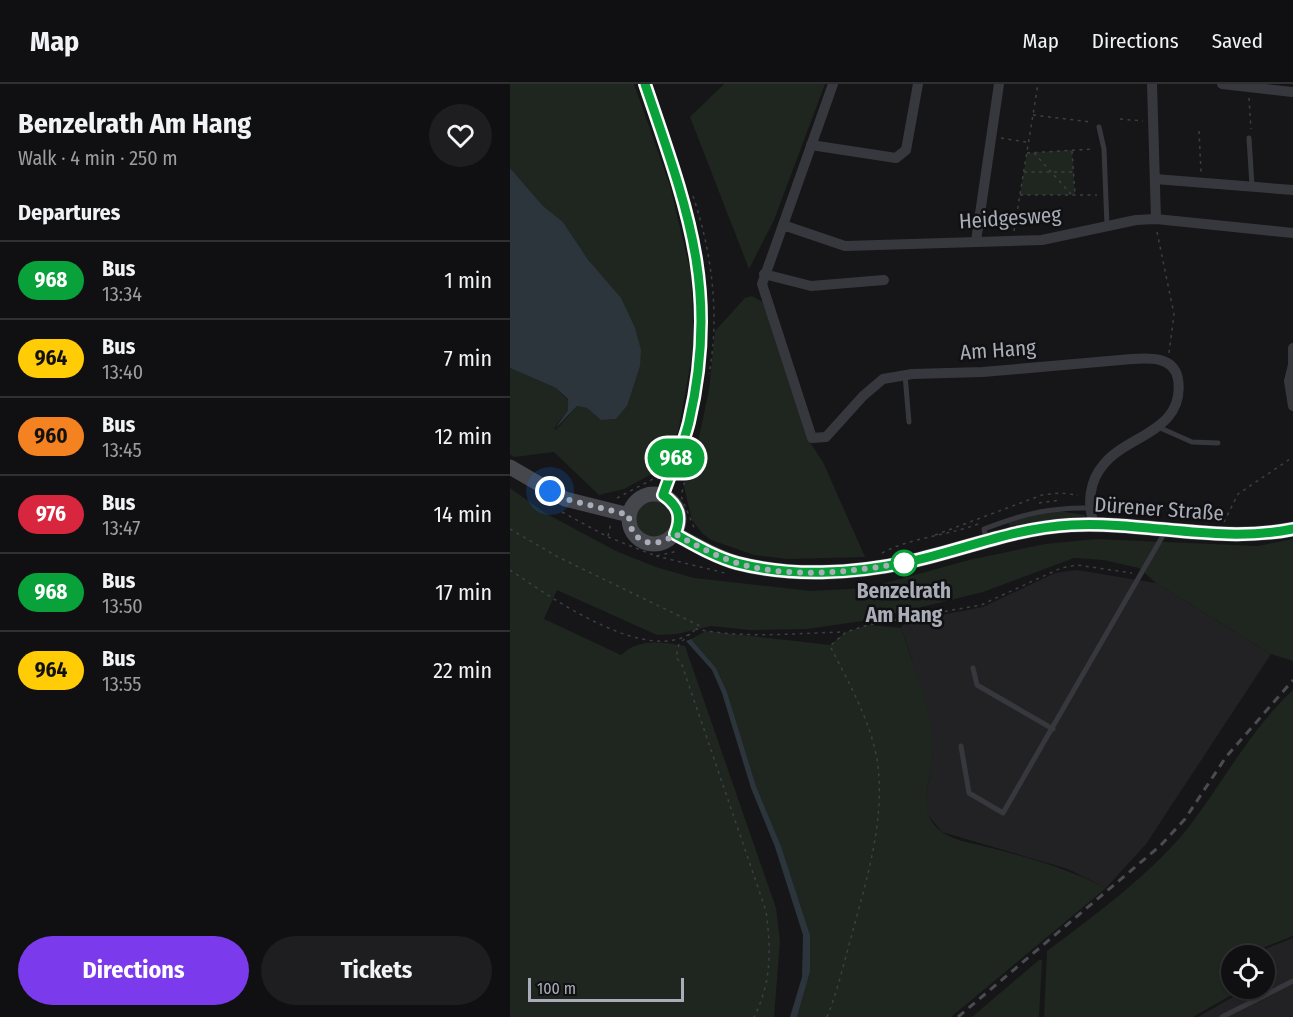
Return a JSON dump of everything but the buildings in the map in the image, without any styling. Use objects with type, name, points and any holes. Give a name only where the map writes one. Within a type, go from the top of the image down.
[{"type":"main road","points":[[510,467],[565,499],[621,513],[632,507],[641,497],[665,489],[679,514],[680,536],[666,542],[646,543],[636,537],[621,513]]},
{"type":"main road","name":"Dürener Straße","points":[[680,536],[735,562],[799,572],[846,570],[909,562],[1026,530],[1094,524],[1255,534],[1293,529]]},
{"type":"street","points":[[645,84],[688,211],[700,273],[703,315],[700,364],[689,424],[665,489]]},
{"type":"street","points":[[833,84],[763,279],[812,286],[884,280]]},
{"type":"street","points":[[811,146],[896,158],[901,156],[906,150],[918,84]]},
{"type":"street","points":[[976,241],[999,84]]},
{"type":"street","points":[[1152,84],[1156,219]]},
{"type":"street","points":[[1222,84],[1292,92]]},
{"type":"street","points":[[1155,179],[1293,190]]},
{"type":"street","name":"Heidgesweg","points":[[783,225],[845,246],[1042,240],[1107,226],[1156,219],[1293,233]]},
{"type":"street","name":"Am Hang","points":[[763,279],[812,438],[826,437],[863,396],[883,379],[905,375],[983,372],[1132,359],[1155,359],[1167,362]]},
{"type":"street","points":[[1293,348],[1293,364],[1289,381],[1293,406]]},
{"type":"street","points":[[1094,524],[1089,504],[1103,464],[1158,427],[1174,407],[1178,392],[1178,376],[1167,362]]},
{"type":"lane","points":[[1099,127],[1104,148],[1107,226]]},
{"type":"lane","points":[[1249,138],[1252,186]]},
{"type":"lane","points":[[905,375],[909,422]]},
{"type":"lane","points":[[1158,427],[1192,442],[1218,443]]},
{"type":"lane","points":[[986,540],[984,528],[1023,514],[1054,507],[1089,504]]},
{"type":"lane","points":[[961,746],[969,793],[1003,813],[1166,530]]},
{"type":"lane","points":[[973,668],[977,685],[1053,729]]},
{"type":"lane","points":[[1222,1017],[1293,981]]},
{"type":"path","points":[[1012,241],[1038,84]]},
{"type":"path","points":[[1248,87],[1251,133],[1249,138]]},
{"type":"path","points":[[1032,115],[1093,122],[1099,127]]},
{"type":"path","points":[[1120,119],[1153,123]]},
{"type":"path","points":[[1199,131],[1202,182]]},
{"type":"path","points":[[992,137],[1028,142]]},
{"type":"path","points":[[1027,153],[1104,148]]},
{"type":"path","points":[[1071,150],[1073,195]]},
{"type":"path","points":[[1033,152],[1073,195]]},
{"type":"path","points":[[1023,172],[1073,172]]},
{"type":"path","points":[[1020,195],[1106,195]]},
{"type":"path","points":[[1156,219],[1175,320],[1167,362]]},
{"type":"path","points":[[1222,526],[1238,494],[1293,457]]},
{"type":"path","points":[[621,513],[617,498],[655,478],[665,489]]},
{"type":"path","points":[[883,553],[1042,495],[1075,494],[1089,504]]},
{"type":"path","points":[[510,529],[558,557],[700,626],[679,644],[676,657],[682,665],[766,911],[770,943],[766,994],[753,1017]]},
{"type":"path","points":[[608,537],[656,556],[680,550],[680,536],[694,529],[699,534]]},
{"type":"path","points":[[900,545],[902,551]]},
{"type":"path","points":[[696,629],[748,636],[846,632],[868,625],[981,605],[1061,568],[1077,565],[1140,574]]},
{"type":"path","points":[[510,570],[559,603],[637,639],[676,640],[690,634]]},
{"type":"path","points":[[827,1017],[835,998],[861,898],[879,810],[876,757],[856,698],[830,645],[846,632]]},
{"type":"shaded area","points":[[510,84],[634,84],[670,186],[691,274],[694,345],[678,432],[659,470],[624,489],[599,495],[554,452],[514,457],[510,454],[510,368],[556,388],[568,400],[568,410],[554,428],[556,430],[577,406],[587,408],[601,420],[616,419],[627,406],[589,261],[563,222],[543,206],[510,168]]},
{"type":"shaded area","points":[[724,84],[825,84],[774,220],[749,269],[690,117]]},
{"type":"shaded area","points":[[1072,150],[1075,195],[1020,195],[1027,153]]},
{"type":"shaded area","points":[[510,168],[543,206],[563,222],[589,261],[621,298],[635,328],[641,350],[640,366],[627,406],[616,419],[601,420],[587,408],[577,406],[554,430],[568,410],[568,399],[556,388],[510,368]]},
{"type":"shaded area","points":[[752,296],[763,302],[807,438],[823,462],[865,557],[787,559],[754,555],[711,540],[692,520],[684,487],[696,451],[709,390],[715,331],[745,298]]},
{"type":"shaded area","points":[[510,488],[545,513],[616,551],[656,567],[694,578],[811,591],[867,588],[969,560],[1045,544],[1096,539],[1258,546],[1293,539],[1293,661],[1271,654],[1156,583],[1139,568],[1103,560],[1074,558],[983,592],[869,620],[807,629],[750,630],[711,626],[677,634],[657,635],[557,590],[544,619],[621,655],[643,644],[685,646],[776,908],[780,941],[774,1017],[510,1017]]},
{"type":"shaded area","points":[[653,501],[665,507],[671,519],[665,531],[653,537],[641,531],[635,519],[641,507]]},
{"type":"shaded area","points":[[1059,511],[1085,515],[1085,518],[1060,518],[1010,526],[1008,523],[1028,516]]},
{"type":"shaded area","points":[[1077,570],[1156,583],[1271,654],[1146,844],[1106,888],[1068,869],[942,832],[928,815],[925,803],[933,755],[912,660],[901,628],[905,622],[983,607],[1055,573]]},
{"type":"shaded area","points":[[868,625],[901,628],[922,689],[932,736],[933,751],[926,805],[933,824],[954,838],[1040,862],[1106,888],[951,1017],[797,1017],[810,972],[810,935],[781,846],[756,786],[727,692],[716,668],[691,639],[706,631],[830,645],[846,632]]},
{"type":"shaded area","points":[[691,639],[716,668],[727,692],[756,786],[781,846],[810,935],[810,972],[797,1017],[790,1017],[802,977],[803,935],[775,847],[751,788],[722,693],[712,670],[686,641]]},
{"type":"shaded area","points":[[1293,690],[1293,936],[1270,945],[1221,945],[1221,999],[1224,999],[1193,1017],[1044,1017],[1047,951],[1142,876],[1176,842],[1251,738]]},
{"type":"shaded area","points":[[1293,938],[1293,1017],[1198,1017],[1230,999],[1275,999],[1275,945]]},
{"type":"shaded area","points":[[1039,960],[1042,960],[1039,1017],[972,1017]]},
{"type":"railway","points":[[958,1017],[1160,846],[1185,819],[1226,757],[1293,680]]},
{"type":"bus line","name":"968","points":[[645,84],[688,211],[700,273],[703,315],[700,364],[689,424],[663,495],[674,502],[679,514],[680,523],[675,534],[709,552],[735,562],[799,572],[846,570],[909,562],[1007,534],[1071,525],[1094,524],[1223,534],[1255,534],[1293,529]]},
{"type":"place","name":"Benzelrath Am Hang","points":[[904,563]]},
{"type":"route","points":[[550,491],[565,499],[629,515],[630,528],[636,537],[646,543],[666,542],[675,534],[709,552],[735,562],[763,568],[799,572],[846,570],[909,562],[904,563]]}]
